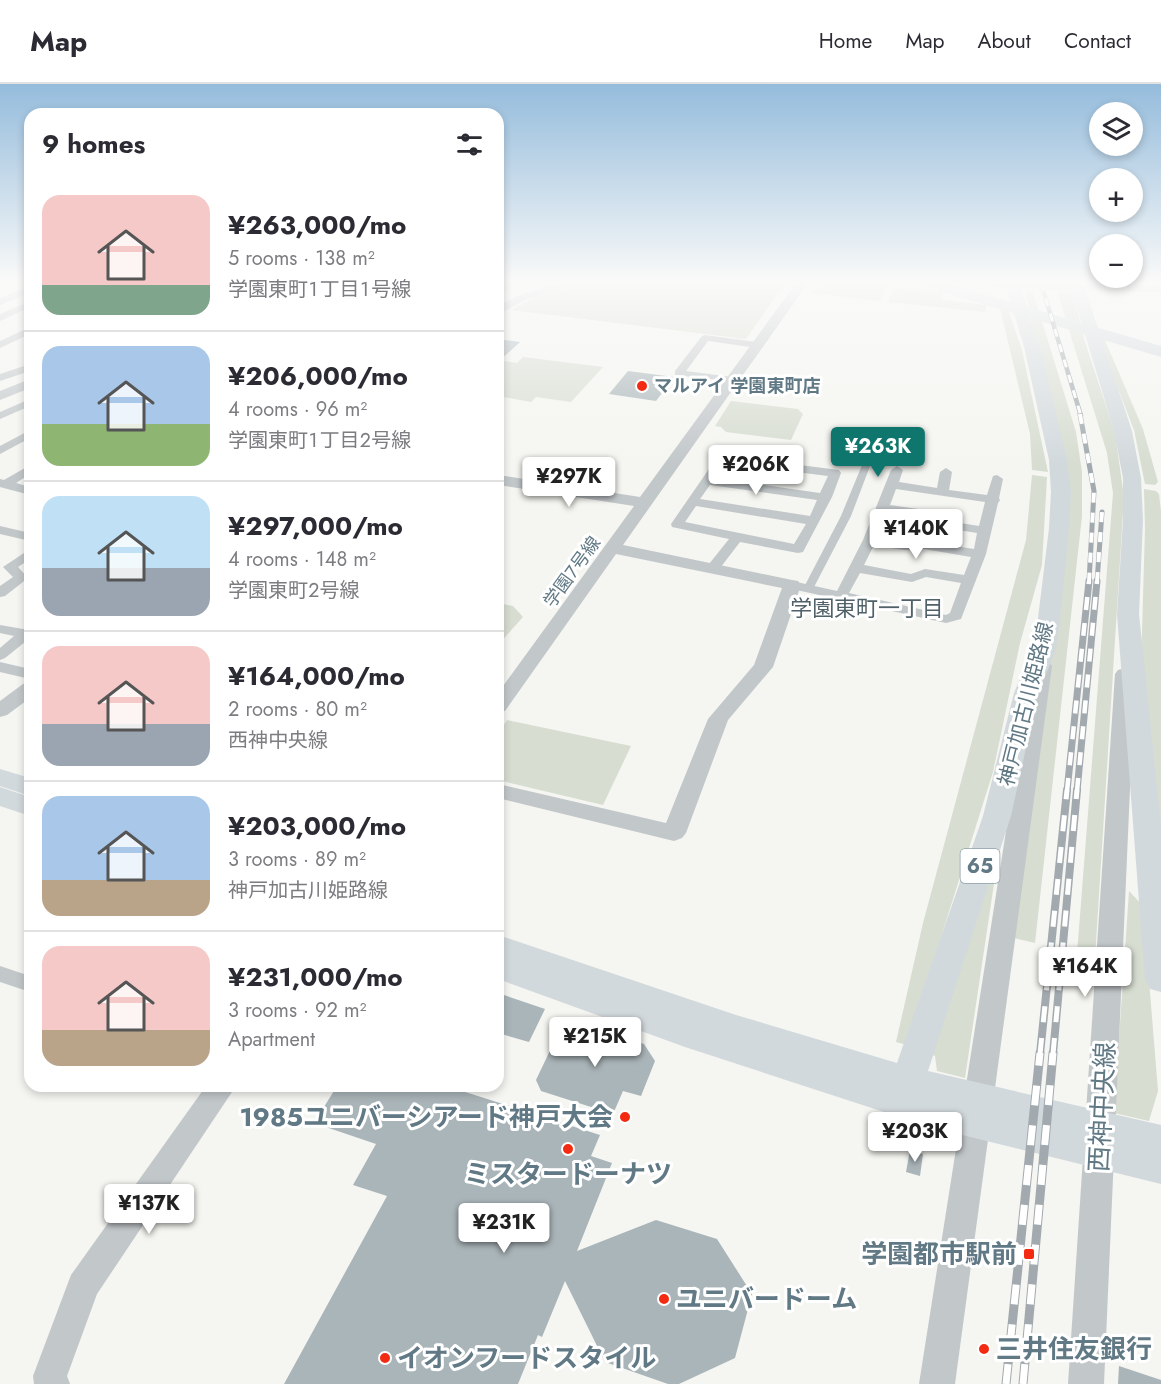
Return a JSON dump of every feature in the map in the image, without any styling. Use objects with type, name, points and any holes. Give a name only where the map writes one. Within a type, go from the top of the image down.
[{"type":"highway","points":[[1133,344],[1161,352]]},
{"type":"main road","name":"神戸加古川姫路線","points":[[924,1093],[1016,745],[1026,693],[1044,650],[1055,565],[1061,492],[1052,431],[1031,344]]},
{"type":"main road","points":[[1092,344],[1123,431],[1132,478],[1133,520],[1128,614],[1161,980]]},
{"type":"main road","points":[[0,777],[24,786]]},
{"type":"main road","points":[[0,796],[24,805]]},
{"type":"main road","points":[[504,948],[924,1093]]},
{"type":"main road","points":[[504,969],[697,1038],[924,1093],[1155,1153]]},
{"type":"street","points":[[701,344],[679,373],[732,380]]},
{"type":"street","points":[[747,344],[757,345]]},
{"type":"street","name":"学園７号線","points":[[504,699],[757,345]]},
{"type":"street","points":[[0,378],[24,369]]},
{"type":"street","points":[[0,396],[24,386]]},
{"type":"street","points":[[0,417],[24,405]]},
{"type":"street","points":[[0,451],[24,437]]},
{"type":"street","points":[[504,792],[674,833],[718,719],[763,666],[800,587],[846,516],[871,453]]},
{"type":"street","points":[[814,521],[753,528],[676,524],[725,454],[835,473]]},
{"type":"street","points":[[744,510],[753,528],[798,549],[826,497],[840,460]]},
{"type":"street","points":[[744,510],[780,463]]},
{"type":"street","points":[[841,597],[870,540],[897,470]]},
{"type":"street","points":[[2,484],[24,472]]},
{"type":"street","points":[[942,492],[946,472]]},
{"type":"street","points":[[613,548],[946,619],[956,616],[970,580],[986,531],[997,479]]},
{"type":"street","points":[[504,481],[645,503]]},
{"type":"street","points":[[706,481],[826,497]]},
{"type":"street","points":[[2,484],[24,489]]},
{"type":"street","points":[[892,485],[994,500]]},
{"type":"street","points":[[693,502],[744,510]]},
{"type":"street","points":[[884,508],[925,514],[951,525],[986,531]]},
{"type":"street","points":[[712,569],[753,528]]},
{"type":"street","points":[[0,530],[24,536]]},
{"type":"street","points":[[870,540],[904,546],[924,545],[979,554]]},
{"type":"street","points":[[0,593],[21,578],[10,567],[24,557]]},
{"type":"street","points":[[856,568],[912,578],[924,573],[970,580]]},
{"type":"street","name":"西神中央線","points":[[1086,1384],[1128,614]]},
{"type":"street","points":[[0,629],[24,632]]},
{"type":"street","points":[[0,655],[24,636]]},
{"type":"street","points":[[937,1384],[1044,650]]},
{"type":"street","points":[[0,668],[24,673]]},
{"type":"street","points":[[0,711],[24,692]]},
{"type":"street","points":[[0,974],[24,982]]},
{"type":"street","points":[[52,1384],[50,1376],[83,1286],[218,1092]]},
{"type":"shaded area","points":[[1008,344],[1020,344],[1022,350],[1048,472],[1032,470],[1030,434]]},
{"type":"shaded area","points":[[1038,344],[1049,344],[1076,432],[1082,472],[1082,516],[1035,943],[1014,938],[1058,430]]},
{"type":"shaded area","points":[[1073,344],[1086,344],[1115,433],[1124,497],[1095,958],[1077,954],[1113,493],[1107,453]]},
{"type":"shaded area","points":[[1101,344],[1106,344],[1143,429],[1158,482],[1155,485],[1145,484],[1134,430]]},
{"type":"shaded area","points":[[523,357],[603,367],[571,402],[536,397],[531,402],[504,397],[504,361],[517,363]]},
{"type":"shaded area","points":[[731,401],[798,409],[803,414],[791,440],[726,432],[721,427],[715,426]]},
{"type":"shaded area","points":[[1032,475],[1047,477],[1042,565],[1020,643],[993,772],[907,1045],[896,1042],[923,923],[1026,540]]},
{"type":"shaded area","points":[[1144,489],[1156,491],[1159,494],[1161,511],[1161,893],[1141,666]]},
{"type":"shaded area","points":[[504,604],[513,606],[523,617],[504,638]]},
{"type":"shaded area","points":[[507,720],[631,746],[603,805],[504,781],[504,725]]},
{"type":"shaded area","points":[[991,856],[998,857],[965,1078],[937,1071],[935,1056],[926,1053]]},
{"type":"shaded area","points":[[1129,891],[1143,906],[1158,1091],[1149,1121],[1114,1113]]},
{"type":"building","points":[[504,344],[518,344],[504,357]]},
{"type":"building","name":"マルアイ 学園東町店","points":[[628,371],[674,377],[656,401],[609,394]]},
{"type":"building","points":[[504,995],[545,1009],[529,1042],[504,1035]]},
{"type":"building","points":[[574,1022],[644,1044],[655,1061],[641,1096],[623,1091],[613,1114],[541,1091],[536,1080],[555,1040],[559,1041],[567,1025]]},
{"type":"building","points":[[333,1092],[465,1092],[600,1135],[591,1156],[612,1163],[577,1251],[656,1220],[717,1239],[752,1294],[735,1358],[679,1384],[668,1384],[605,1362],[565,1281],[542,1337],[538,1335],[518,1384],[284,1384],[387,1196],[353,1185],[376,1144],[314,1123]]},
{"type":"building","points":[[910,1150],[923,1154],[920,1176],[906,1172]]},
{"type":"building","points":[[1119,1366],[1161,1380],[1161,1384],[1118,1384]]},
{"type":"railway","points":[[1059,344],[1081,416]]},
{"type":"railway","points":[[1080,414],[1094,491],[1089,582]]},
{"type":"railway","points":[[1097,582],[1102,512]]},
{"type":"railway","points":[[1067,791],[1089,581]]},
{"type":"railway","points":[[1077,791],[1097,581]]},
{"type":"railway","points":[[1040,1054],[1067,790]]},
{"type":"railway","points":[[1053,1054],[1077,790]]},
{"type":"railway","points":[[1006,1384],[1040,1053]]},
{"type":"railway","points":[[1023,1384],[1053,1053]]},
{"type":"place","name":"マルアイ 学園東町店","points":[[642,386]]},
{"type":"place","name":"1985ユニバーシアード神戸大会","points":[[625,1117]]},
{"type":"place","name":"ミスタードーナツ","points":[[568,1149]]},
{"type":"place","name":"学園都市駅前","points":[[1029,1254]]},
{"type":"place","name":"ユニバードーム","points":[[664,1299]]},
{"type":"place","name":"三井住友銀行","points":[[984,1349]]},
{"type":"place","name":"イオンフードスタイル","points":[[385,1358]]},
{"type":"district","name":"学園東町一丁目","points":[[867,608]]}]
